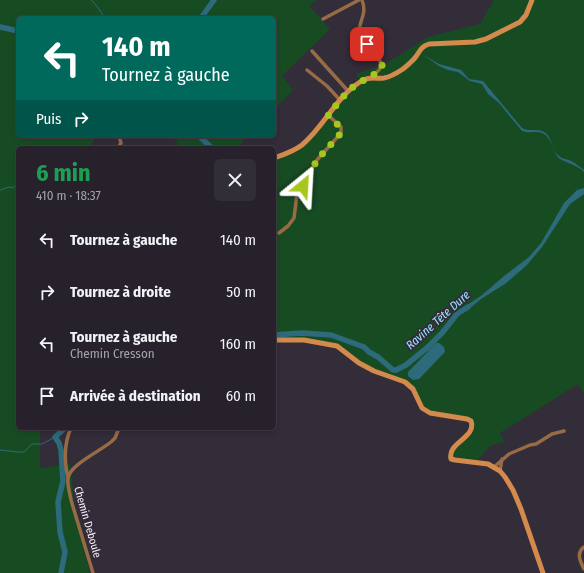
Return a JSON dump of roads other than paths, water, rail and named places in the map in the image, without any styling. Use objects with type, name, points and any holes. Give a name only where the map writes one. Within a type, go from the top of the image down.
[{"type":"street","points":[[323,19],[361,0],[365,10],[360,26],[360,34],[382,64],[382,67],[370,78]]},
{"type":"street","points":[[276,157],[301,146],[311,137],[340,100],[359,82],[370,78],[383,78],[396,73],[414,60],[424,46],[429,44],[475,42],[493,36],[520,22],[526,15],[532,0]]},
{"type":"street","points":[[312,51],[348,91]]},
{"type":"street","points":[[307,70],[327,86],[340,100]]},
{"type":"street","points":[[279,233],[288,226],[294,218],[297,194],[317,160],[341,133],[340,127],[328,115]]},
{"type":"street","points":[[276,340],[304,340],[337,346],[359,363],[405,382],[413,389],[425,411],[471,421],[472,428],[467,436],[452,448],[450,454],[451,458],[455,460],[483,463],[500,471],[513,490],[543,573]]},
{"type":"street","points":[[68,477],[65,467],[66,444],[70,430]]},
{"type":"street","name":"Chemin Deboule","points":[[93,573],[71,500],[68,477],[74,467],[111,442],[115,438],[118,430]]},
{"type":"street","points":[[494,467],[509,454],[536,444],[552,434],[564,430]]},
{"type":"street","points":[[500,471],[502,459]]},
{"type":"street","points":[[584,547],[581,549],[579,560],[584,569]]},
{"type":"water","points":[[423,55],[439,64],[461,70],[469,79],[483,81],[522,128],[527,130],[539,130],[547,134],[556,153],[562,158],[574,163],[584,170],[584,172],[559,158],[555,153],[548,138],[544,134],[539,132],[522,131],[499,103],[488,94],[482,84],[470,81],[458,72],[439,66]]},
{"type":"water","points":[[584,188],[584,194],[570,204],[542,247],[527,265],[505,284],[481,299],[469,309],[462,310],[529,257],[541,243],[564,203],[577,190]]},
{"type":"water","points":[[436,343],[439,343],[444,347],[445,352],[419,379],[413,380],[408,376],[408,372]]},
{"type":"waterway","points":[[91,0],[104,16]]},
{"type":"waterway","points":[[202,16],[214,0]]},
{"type":"waterway","name":"Ravine Tête Dure","points":[[0,27],[16,31]]},
{"type":"waterway","name":"Ravine Tête Dure","points":[[201,138],[210,146]]},
{"type":"waterway","points":[[0,190],[9,187],[13,188],[16,184]]},
{"type":"waterway","name":"Ravine Tête Dure","points":[[276,335],[302,333],[331,335],[364,347],[393,370],[396,370],[406,365],[428,347],[442,333],[457,314],[468,307]]},
{"type":"waterway","points":[[61,573],[65,552],[60,532],[58,502],[63,481],[61,450],[55,437],[63,430]]},
{"type":"waterway","points":[[0,450],[24,452],[32,444],[42,444],[55,437]]}]
